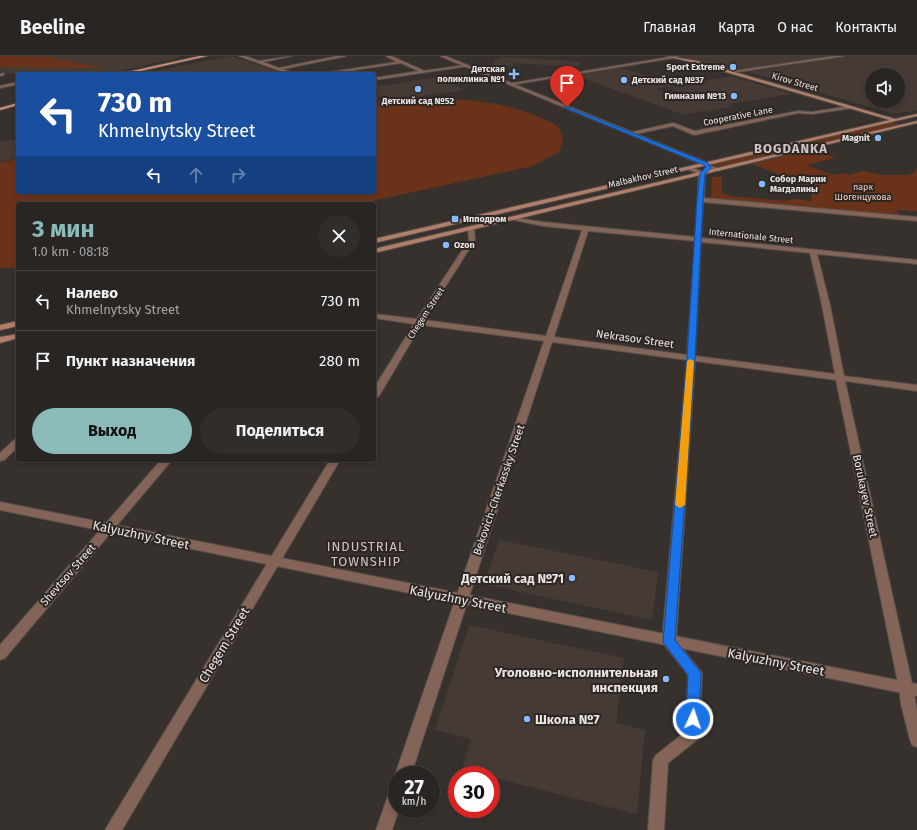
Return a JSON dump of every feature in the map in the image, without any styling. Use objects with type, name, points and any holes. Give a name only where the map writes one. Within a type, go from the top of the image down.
[{"type":"main road","points":[[129,72],[205,56]]},
{"type":"main road","points":[[136,72],[211,56]]},
{"type":"main road","name":"Kirov Street","points":[[668,56],[677,57],[895,120],[910,124],[917,123]]},
{"type":"main road","points":[[0,108],[16,104]]},
{"type":"main road","name":"Malbakhov Street","points":[[376,241],[689,168],[707,166],[917,114]]},
{"type":"main road","name":"Malbakhov Street","points":[[376,251],[910,124]]},
{"type":"main road","points":[[0,328],[16,324]]},
{"type":"main road","points":[[0,340],[16,336]]},
{"type":"street","points":[[240,56],[287,72]]},
{"type":"street","points":[[259,62],[290,56]]},
{"type":"street","points":[[279,69],[344,56]]},
{"type":"street","points":[[388,56],[424,72]]},
{"type":"street","points":[[442,56],[631,133],[707,166],[719,169]]},
{"type":"street","points":[[730,72],[843,56]]},
{"type":"street","points":[[510,84],[677,57]]},
{"type":"street","points":[[334,72],[402,62]]},
{"type":"street","points":[[376,79],[466,66]]},
{"type":"street","points":[[0,87],[16,83]]},
{"type":"street","name":"Cooperative Lane","points":[[631,133],[673,124],[694,133],[798,112],[812,113],[850,107]]},
{"type":"street","points":[[656,830],[661,760],[692,735],[695,673],[669,642],[691,358],[702,173],[707,166]]},
{"type":"street","points":[[689,168],[702,173]]},
{"type":"street","points":[[700,200],[915,219],[917,226]]},
{"type":"street","name":"Internationale Street","points":[[511,218],[543,224],[917,262]]},
{"type":"street","name":"Chegem Street","points":[[376,393],[472,240],[471,228]]},
{"type":"street","name":"Bekovich-Cherkassky Street","points":[[406,766],[586,228]]},
{"type":"street","name":"Borukayev Street","points":[[813,252],[826,305],[840,378],[911,689],[908,704],[917,740]]},
{"type":"street","name":"Nekrasov Street","points":[[376,316],[550,338],[917,388]]},
{"type":"street","points":[[0,458],[16,444]]},
{"type":"street","name":"Shevtsov Street","points":[[0,654],[166,462]]},
{"type":"street","name":"Chegem Street","points":[[113,830],[334,462]]},
{"type":"street","name":"Kalyuzhny Street","points":[[0,506],[669,642],[911,689]]},
{"type":"street","points":[[384,830],[388,818]]},
{"type":"shaded area","points":[[0,56],[181,57],[117,72],[16,72],[16,75],[0,71]]},
{"type":"shaded area","points":[[231,56],[279,72],[152,72]]},
{"type":"shaded area","points":[[668,56],[843,56],[730,72]]},
{"type":"shaded area","points":[[850,56],[917,56],[917,110],[894,114],[873,108],[905,108],[905,68],[865,68],[865,106],[748,72]]},
{"type":"shaded area","points":[[503,57],[581,62],[579,67],[516,63],[512,66],[492,65],[495,61]]},
{"type":"shaded area","name":"Гимназия №13","points":[[622,68],[676,85],[656,89],[684,98],[690,97],[667,88],[731,76],[791,94],[730,104],[734,106],[684,115],[574,75]]},
{"type":"shaded area","name":"Детский сад №52","points":[[438,77],[465,90],[423,96],[382,98],[376,95],[376,87]]},
{"type":"shaded area","points":[[16,139],[16,158],[0,162],[0,142]]},
{"type":"shaded area","name":"Детский сад №71","points":[[499,540],[658,572],[652,620],[484,584]]},
{"type":"shaded area","name":"Школа №7","points":[[469,625],[624,658],[616,723],[645,730],[637,814],[500,779],[500,766],[463,766],[471,739],[435,730]]},
{"type":"green space","points":[[0,56],[53,57],[51,58],[107,68],[0,67]]},
{"type":"green space","points":[[434,98],[498,104],[528,113],[558,126],[563,139],[559,152],[533,166],[367,202],[16,202],[16,268],[0,268],[0,163],[16,159],[16,194],[376,194],[376,102]]},
{"type":"green space","points":[[891,122],[900,124],[720,167],[712,165]]},
{"type":"green space","name":"парк Шогенцукова","points":[[818,148],[835,158],[806,165],[833,175],[844,173],[849,175],[862,171],[881,175],[907,175],[914,173],[917,168],[917,211],[896,210],[899,216],[711,200],[712,177],[722,177],[722,193],[730,196],[785,201],[794,199],[812,201],[810,187],[753,164]]},
{"type":"slow traffic","points":[[680,505],[690,361]]},
{"type":"place","name":"Sport Extreme","points":[[733,67]]},
{"type":"place","name":"Детская поликлинка №1","points":[[514,74]]},
{"type":"place","name":"Детский сад №37","points":[[624,80]]},
{"type":"place","name":"Детский сад №52","points":[[418,89]]},
{"type":"place","name":"Гимназия №13","points":[[734,96]]},
{"type":"place","name":"Magnit","points":[[878,138]]},
{"type":"place","name":"Собор Марии Магдалины","points":[[762,184]]},
{"type":"place","name":"Ипподром","points":[[455,219]]},
{"type":"place","name":"Ozon","points":[[446,245]]},
{"type":"place","name":"Детский сад №71","points":[[572,578]]},
{"type":"place","name":"Уголовно-исполнительная инспекция","points":[[666,679]]},
{"type":"place","name":"Школа №7","points":[[527,719]]},
{"type":"district","name":"BOGDANKA","points":[[791,148]]},
{"type":"district","name":"INDUSTRIAL TOWNSHIP","points":[[366,554]]},
{"type":"route","points":[[567,107],[706,164],[708,168],[702,173],[691,358],[669,642],[695,673],[693,719]]}]
